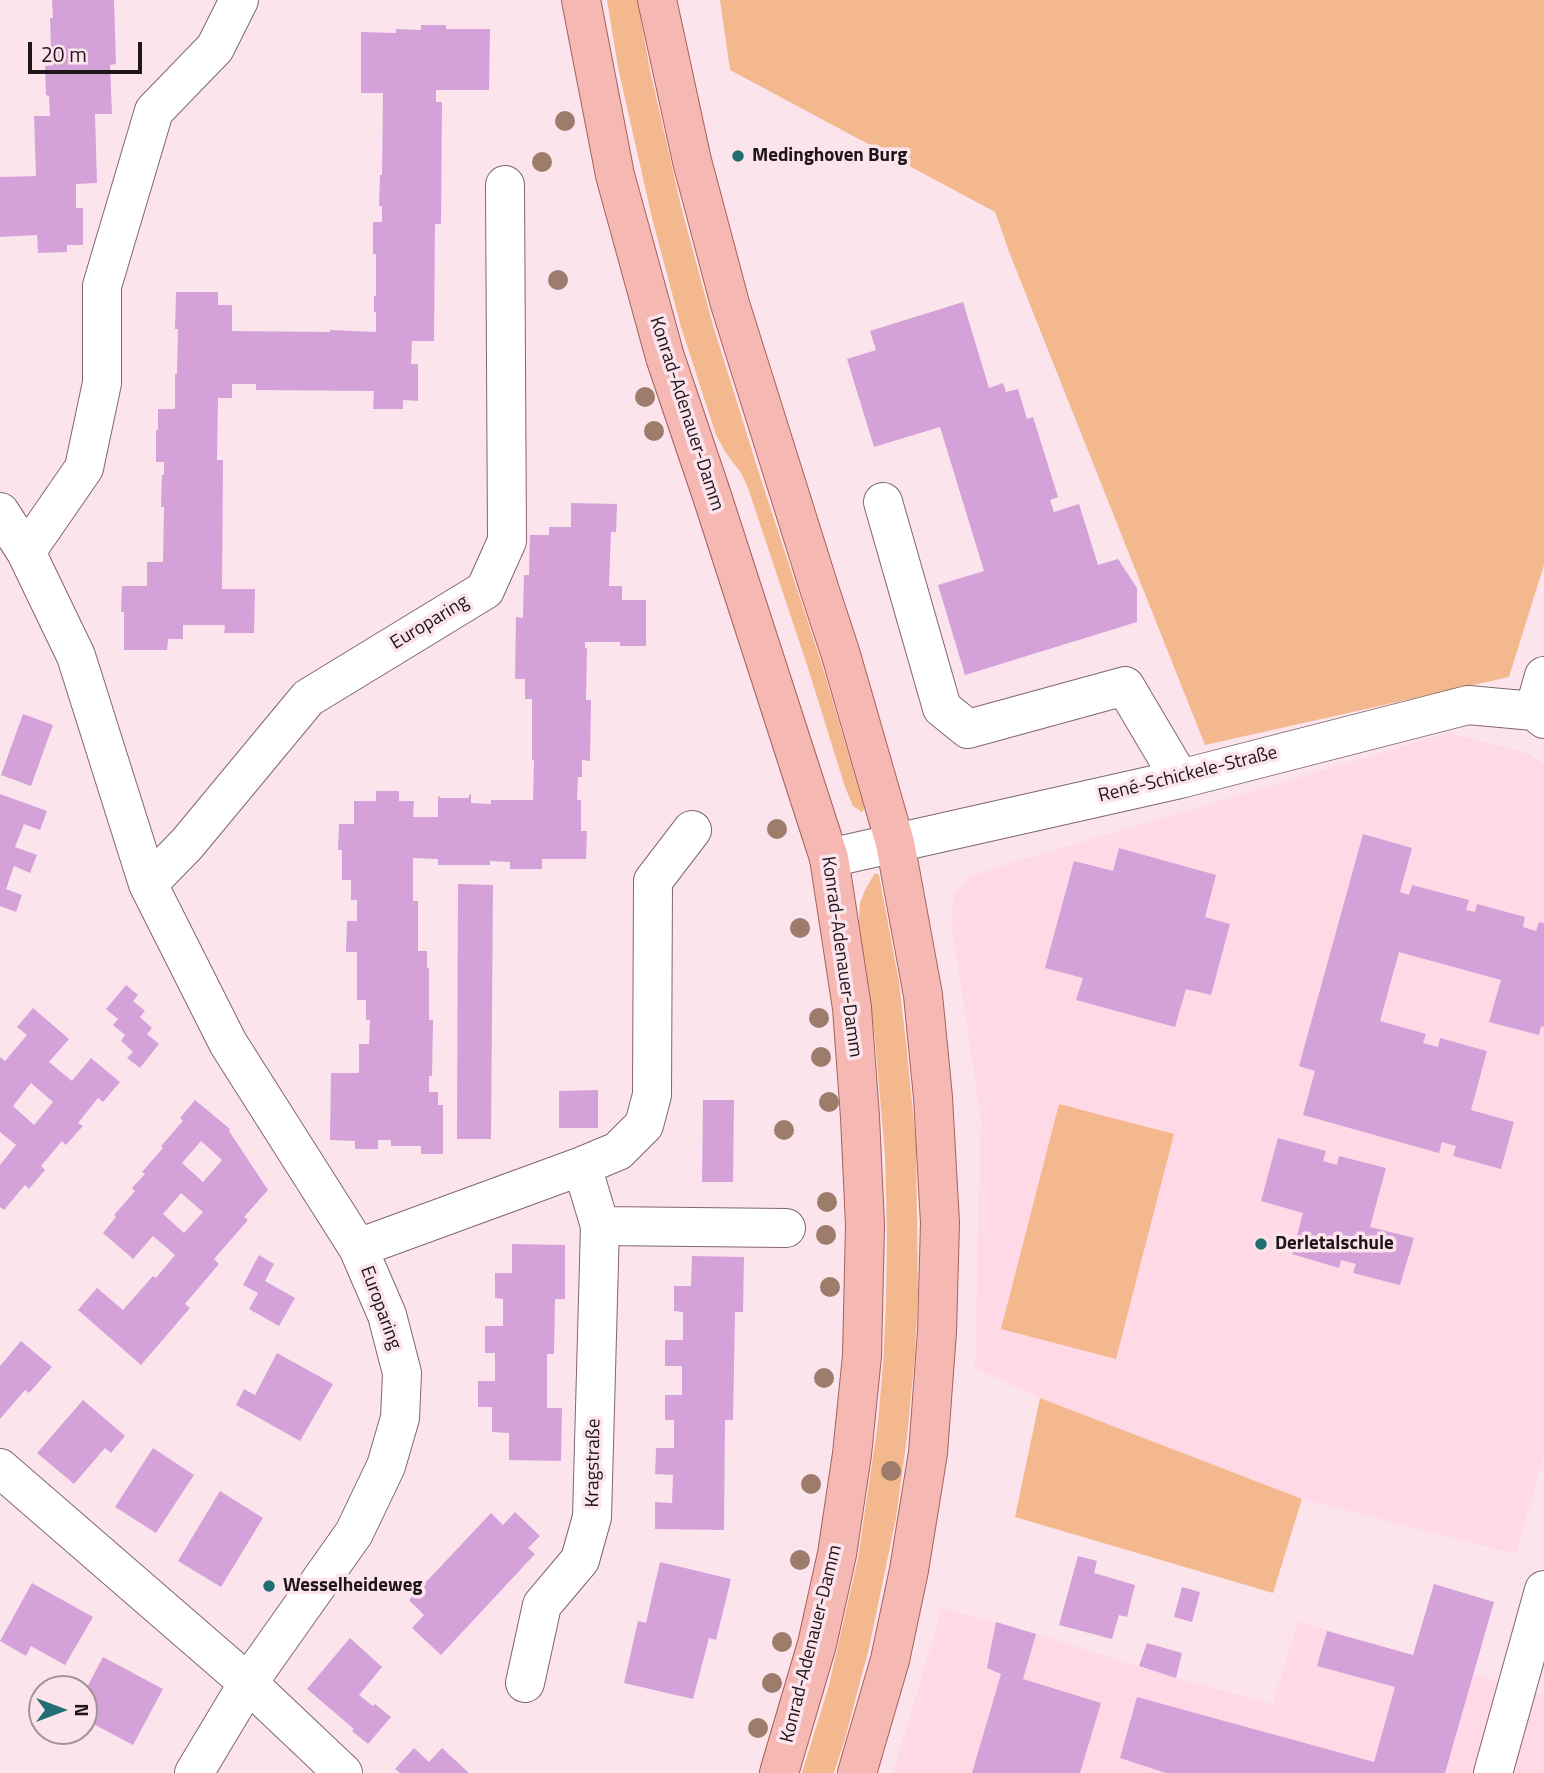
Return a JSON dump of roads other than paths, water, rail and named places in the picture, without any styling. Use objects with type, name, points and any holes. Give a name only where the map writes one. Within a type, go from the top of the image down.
[{"type":"main road","name":"Konrad-Adenauer-Damm","points":[[581,0],[615,174],[666,357],[829,858],[852,1008],[865,1224],[862,1356],[852,1454],[837,1554],[817,1644],[779,1773]]},
{"type":"main road","points":[[657,0],[692,161],[730,304],[841,655],[895,843],[923,995],[933,1097],[940,1223],[937,1332],[928,1453],[909,1570],[890,1660],[858,1773]]},
{"type":"street","points":[[26,552],[84,468],[102,383],[102,286],[154,111],[215,48],[239,0]]},
{"type":"street","name":"Europaring","points":[[148,884],[187,844],[308,698],[485,590],[507,541],[505,186]]},
{"type":"street","points":[[883,502],[942,708],[968,729],[1125,686],[1180,779]]},
{"type":"street","name":"Europaring","points":[[0,512],[26,552],[76,656],[148,884],[228,1043],[358,1248],[387,1315],[402,1373],[400,1419],[386,1466],[354,1533],[248,1683],[194,1773]]},
{"type":"street","name":"René-Schickele-Straße","points":[[829,858],[1180,779],[1468,705],[1541,702]]},
{"type":"street","points":[[358,1248],[618,1151],[644,1125],[652,1096],[653,881],[692,830]]},
{"type":"street","name":"Kragstraße","points":[[525,1683],[542,1605],[580,1560],[593,1517],[600,1226],[582,1166]]},
{"type":"street","points":[[600,1226],[786,1228]]},
{"type":"street","points":[[0,1468],[248,1683],[343,1773]]},
{"type":"street","points":[[1493,1773],[1544,1590]]},
{"type":"place","name":"Medinghoven Burg","points":[[738,156]]},
{"type":"place","name":"Derletalschule","points":[[1261,1244]]},
{"type":"place","name":"Wesselheideweg","points":[[269,1586]]}]
